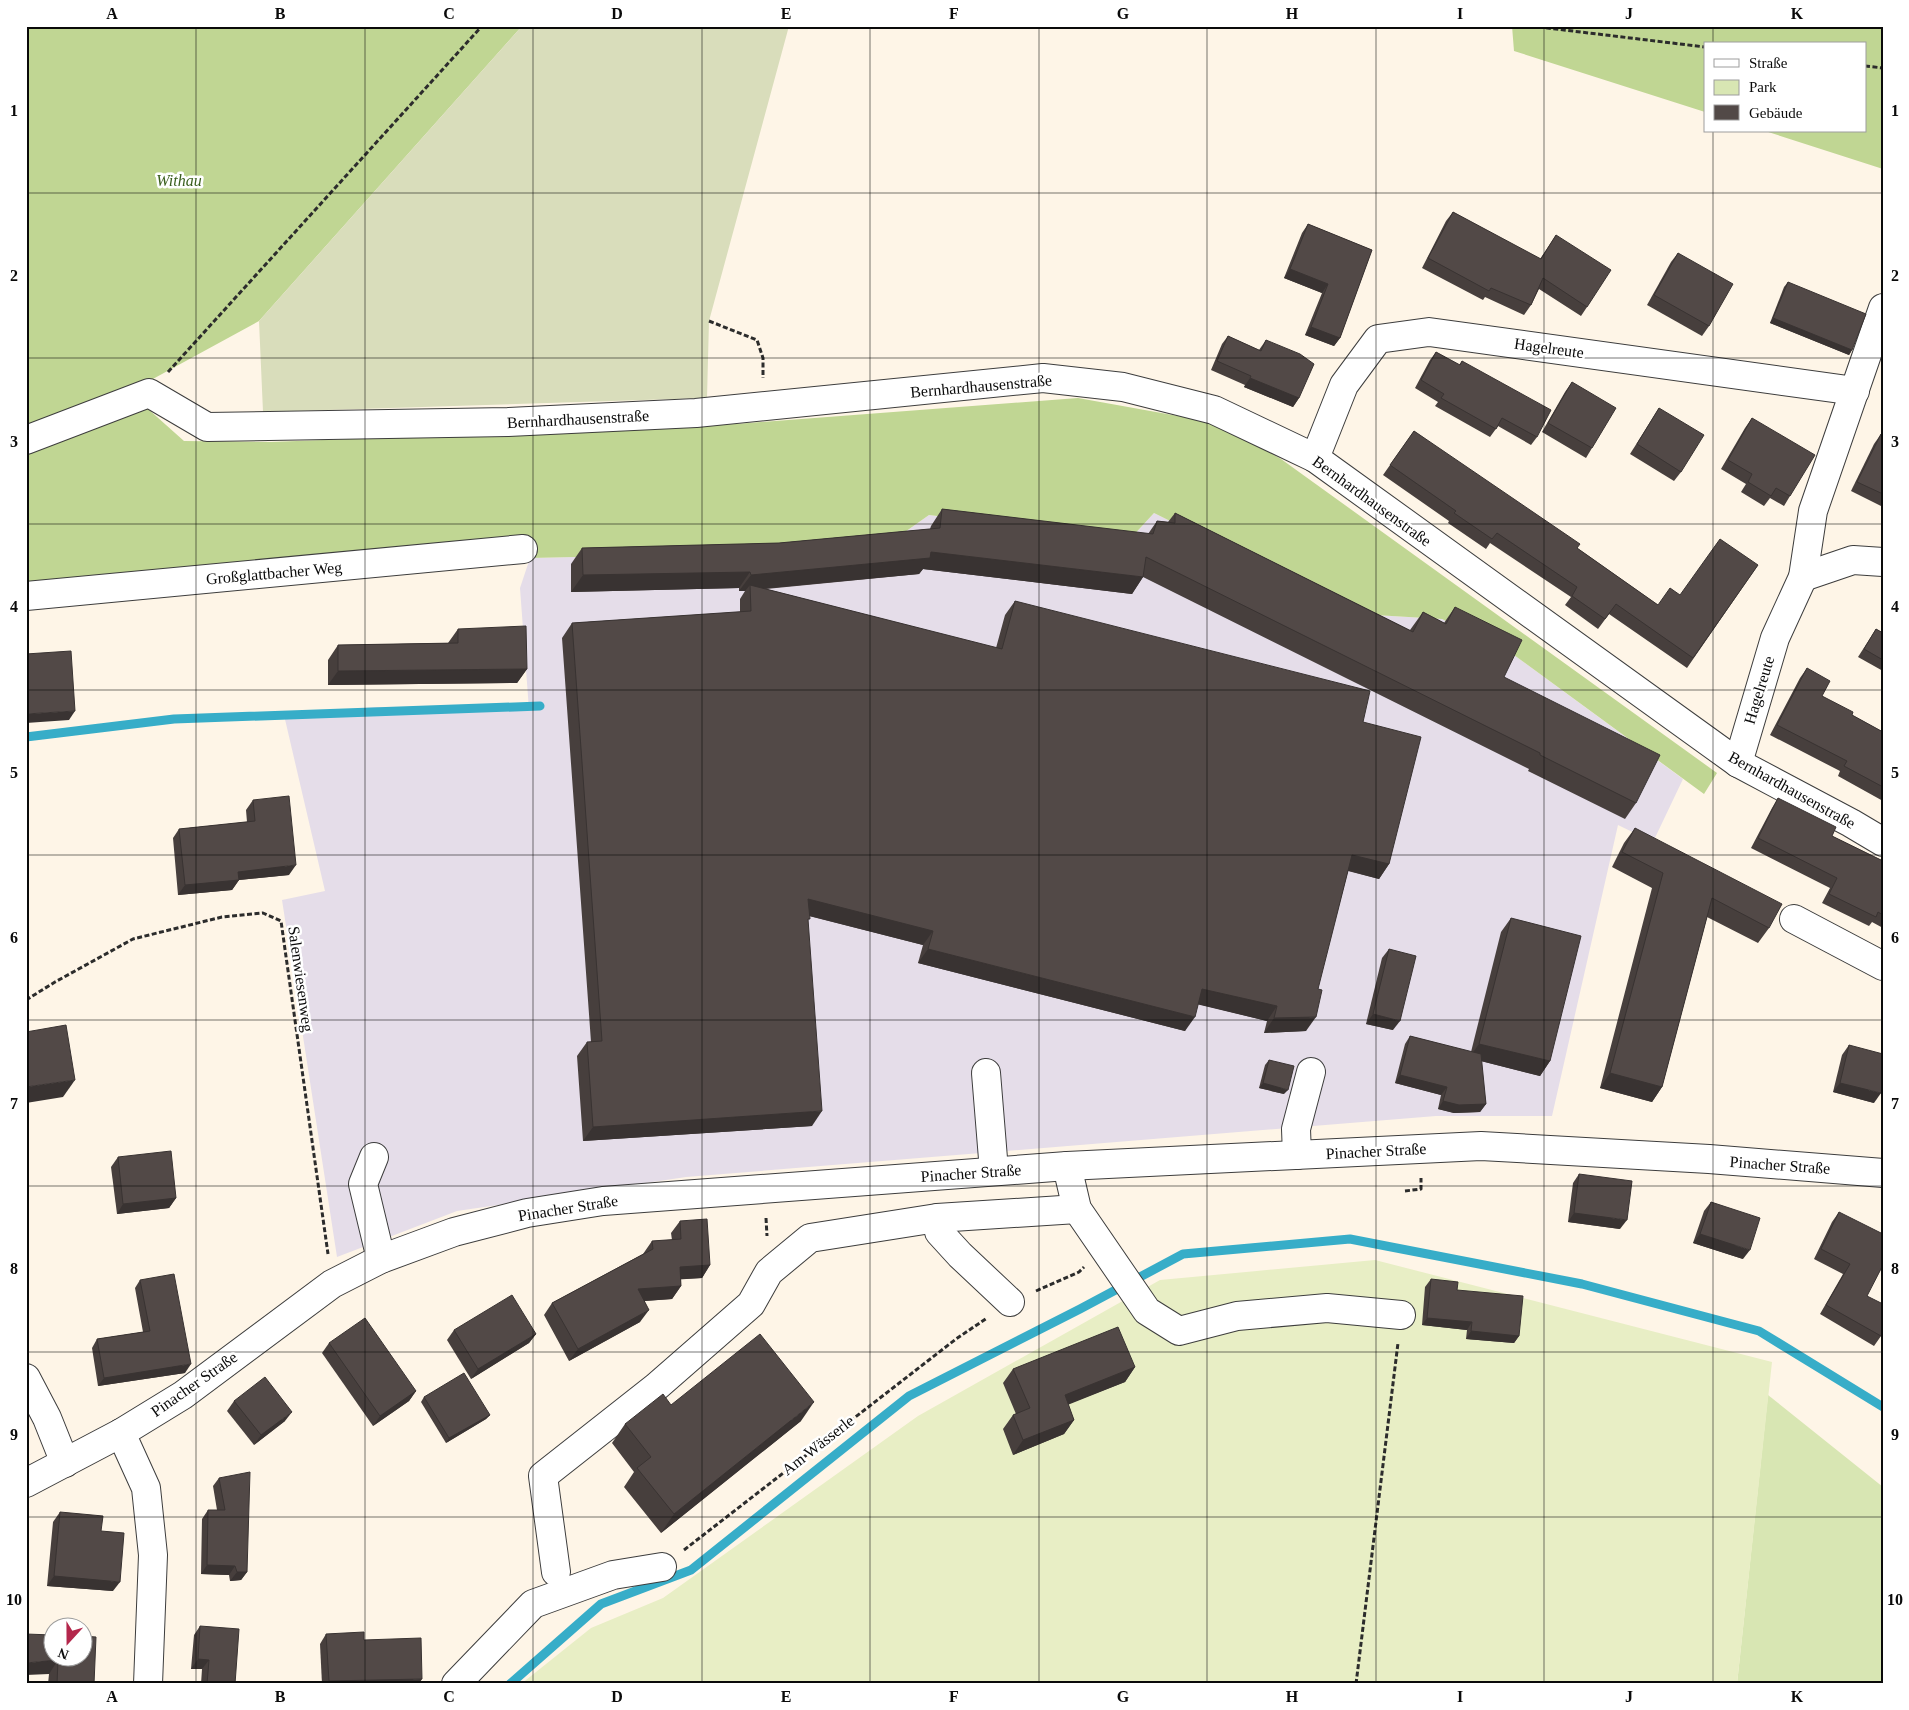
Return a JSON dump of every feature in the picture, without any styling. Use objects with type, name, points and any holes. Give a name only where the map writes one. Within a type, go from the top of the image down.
[{"type":"street","name":"Hagelreute","points":[[1738,763],[1775,638],[1804,577],[1813,511],[1883,308]]},
{"type":"street","name":"Hagelreute","points":[[1315,458],[1344,384],[1378,339],[1429,332],[1855,390]]},
{"type":"street","name":"Bernhardhausenstraße","points":[[149,392],[207,427],[508,422],[696,413],[1043,378],[1123,387],[1214,410],[1315,458],[1738,763],[1852,823],[1883,842]]},
{"type":"street","points":[[26,440],[149,392]]},
{"type":"street","name":"Großglattbacher Weg","points":[[26,596],[523,549]]},
{"type":"street","points":[[1804,577],[1853,560],[1883,562]]},
{"type":"street","points":[[1794,919],[1883,966]]},
{"type":"street","points":[[986,1072],[994,1172]]},
{"type":"street","points":[[1297,1155],[1296,1129],[1312,1072]]},
{"type":"street","name":"Pinacher Straße","points":[[26,1483],[121,1433],[183,1395],[332,1284],[381,1259],[454,1232],[527,1213],[603,1201],[1068,1166],[1182,1168],[1297,1155],[1481,1146],[1883,1173]]},
{"type":"street","points":[[374,1158],[362,1184],[381,1259]]},
{"type":"street","points":[[1068,1166],[1077,1209],[1147,1311],[1180,1331],[1237,1316],[1276,1303],[1401,1315]]},
{"type":"street","points":[[556,1572],[544,1476],[656,1387],[751,1304],[769,1272],[810,1238],[937,1218],[1077,1209]]},
{"type":"street","points":[[937,1218],[939,1232],[960,1255],[1010,1302]]},
{"type":"street","points":[[26,1378],[47,1418],[64,1463]]},
{"type":"street","points":[[121,1433],[146,1488],[153,1555],[148,1684]]},
{"type":"street","points":[[456,1684],[533,1604],[613,1575],[662,1567]]},
{"type":"path","points":[[149,392],[482,26]]},
{"type":"path","points":[[1531,26],[1704,47]]},
{"type":"path","points":[[1866,66],[1883,68]]},
{"type":"path","points":[[709,321],[757,340],[763,358]]},
{"type":"path","name":"Salenwiesenweg","points":[[26,1000],[133,939],[222,917],[263,913],[281,921],[332,1284]]},
{"type":"path","points":[[764,1188],[769,1272]]},
{"type":"path","name":"Am Wässerle","points":[[662,1567],[956,1339],[1010,1302],[1112,1259]]},
{"type":"path","points":[[1356,1684],[1401,1315]]},
{"type":"shaded area","points":[[1154,513],[1358,614],[1442,619],[1514,655],[1683,779],[1653,842],[1618,825],[1552,1116],[1436,1116],[686,1177],[457,1211],[337,1257],[282,900],[325,891],[284,715],[376,707],[529,710],[520,588],[530,558],[757,553],[895,539],[929,515],[1130,539]]},
{"type":"green space","name":"Withau","points":[[26,26],[522,26],[259,321],[129,392],[184,441],[271,442],[736,424],[1078,398],[1217,423],[1281,459],[1717,773],[1704,794],[1514,655],[1442,619],[1358,614],[1154,513],[1130,539],[929,515],[895,539],[757,553],[530,558],[26,583]]},
{"type":"green space","points":[[522,26],[789,26],[709,321],[707,398],[263,412],[259,321]]},
{"type":"green space","points":[[1512,26],[1883,26],[1883,169],[1768,132],[1866,132],[1866,42],[1704,42],[1704,112],[1514,51]]},
{"type":"green space","points":[[1375,1260],[1772,1362],[1737,1684],[521,1684],[591,1628],[663,1598],[918,1416],[1160,1280]]},
{"type":"green space","points":[[1768,1395],[1883,1487],[1883,1684],[1737,1684]]},
{"type":"building","points":[[1453,212],[1541,259],[1556,235],[1611,270],[1587,307],[1543,278],[1531,305],[1491,288],[1489,291],[1428,258]]},
{"type":"building","points":[[1308,224],[1372,250],[1340,338],[1311,327],[1328,284],[1290,269]]},
{"type":"building","points":[[1678,253],[1733,284],[1709,326],[1654,295]]},
{"type":"building","points":[[1788,282],[1866,314],[1852,350],[1773,318]]},
{"type":"building","points":[[1228,336],[1261,351],[1266,340],[1300,354],[1314,364],[1299,398],[1250,378],[1251,376],[1217,361]]},
{"type":"building","points":[[1436,352],[1460,365],[1462,361],[1551,410],[1537,437],[1502,418],[1496,429],[1441,398],[1444,394],[1421,380]]},
{"type":"building","points":[[1572,382],[1616,408],[1592,448],[1548,423]]},
{"type":"building","points":[[1659,408],[1704,435],[1681,472],[1637,444]]},
{"type":"building","points":[[1752,418],[1815,455],[1790,496],[1776,488],[1771,496],[1748,482],[1752,474],[1728,460]]},
{"type":"building","points":[[1414,431],[1580,544],[1577,548],[1658,605],[1670,588],[1680,595],[1720,539],[1758,565],[1693,658],[1616,604],[1605,619],[1572,596],[1577,587],[1497,533],[1492,539],[1454,513],[1456,511],[1390,465]]},
{"type":"building","points":[[1881,434],[1883,435],[1883,494],[1857,482]]},
{"type":"building","points":[[942,509],[1153,534],[1157,521],[1175,523],[1175,513],[1413,632],[1423,612],[1446,624],[1455,607],[1522,640],[1504,677],[1660,755],[1636,803],[1540,755],[1540,753],[1146,557],[1143,577],[931,552],[930,558],[751,575],[750,572],[583,575],[582,548],[779,543],[940,528]]},
{"type":"building","points":[[750,585],[1002,649],[1015,601],[1370,691],[1363,722],[1421,737],[1389,864],[1352,855],[1318,989],[1322,990],[1316,1017],[1274,1018],[1277,1006],[1202,989],[1195,1017],[928,949],[933,931],[808,899],[822,1111],[593,1127],[587,1042],[602,1041],[572,623],[751,611]]},
{"type":"building","points":[[526,626],[527,669],[338,671],[338,645],[458,643],[458,629]]},
{"type":"building","points":[[1876,629],[1883,633],[1883,660],[1864,649]]},
{"type":"building","points":[[71,651],[75,711],[26,714],[26,654]]},
{"type":"building","points":[[1807,668],[1830,681],[1822,696],[1853,712],[1852,715],[1883,732],[1883,787],[1844,766],[1847,761],[1777,725]]},
{"type":"building","points":[[289,796],[296,865],[238,872],[239,880],[185,885],[179,829],[255,821],[253,800]]},
{"type":"building","points":[[1778,798],[1836,827],[1832,836],[1883,861],[1883,915],[1878,912],[1876,917],[1829,894],[1837,878],[1758,838]]},
{"type":"building","points":[[1635,828],[1782,904],[1769,928],[1712,898],[1662,1087],[1610,1073],[1663,873],[1622,852]]},
{"type":"building","points":[[1511,918],[1581,936],[1550,1061],[1479,1044]]},
{"type":"building","points":[[1389,949],[1416,956],[1400,1021],[1373,1014]]},
{"type":"building","points":[[66,1025],[75,1080],[26,1087],[26,1032]]},
{"type":"building","points":[[1410,1036],[1481,1054],[1486,1104],[1459,1105],[1443,1101],[1447,1087],[1400,1075]]},
{"type":"building","points":[[1849,1045],[1883,1054],[1883,1087],[1881,1093],[1840,1083]]},
{"type":"building","points":[[1269,1060],[1294,1066],[1288,1090],[1263,1083]]},
{"type":"building","points":[[171,1151],[176,1198],[123,1204],[118,1157]]},
{"type":"building","points":[[1579,1174],[1632,1181],[1627,1220],[1574,1213]]},
{"type":"building","points":[[1711,1202],[1760,1218],[1750,1250],[1700,1234]]},
{"type":"building","points":[[1839,1212],[1883,1234],[1883,1265],[1867,1296],[1883,1304],[1883,1333],[1881,1336],[1826,1305],[1850,1264],[1821,1249]]},
{"type":"building","points":[[707,1219],[710,1265],[680,1267],[681,1286],[638,1289],[649,1310],[578,1349],[552,1303],[653,1249],[652,1241],[681,1239],[680,1221]]},
{"type":"building","points":[[174,1274],[191,1364],[104,1378],[97,1339],[150,1331],[140,1280]]},
{"type":"building","points":[[1431,1279],[1458,1282],[1457,1290],[1523,1296],[1519,1336],[1471,1331],[1472,1322],[1427,1318]]},
{"type":"building","points":[[512,1295],[536,1334],[478,1369],[454,1330]]},
{"type":"building","points":[[365,1318],[416,1391],[380,1416],[329,1343]]},
{"type":"building","points":[[1118,1327],[1135,1367],[1065,1395],[1074,1420],[1023,1440],[1013,1415],[1030,1408],[1013,1369]]},
{"type":"building","points":[[760,1334],[814,1402],[674,1514],[637,1468],[651,1457],[625,1424],[663,1394],[671,1405]]},
{"type":"building","points":[[464,1373],[490,1415],[449,1438],[424,1397]]},
{"type":"building","points":[[265,1377],[292,1412],[261,1435],[234,1401]]},
{"type":"building","points":[[250,1472],[247,1572],[237,1572],[235,1566],[207,1565],[208,1510],[225,1510],[219,1478]]},
{"type":"building","points":[[60,1512],[103,1516],[101,1531],[124,1533],[120,1582],[54,1576]]},
{"type":"building","points":[[200,1626],[239,1629],[235,1684],[207,1684],[209,1660],[198,1659]]},
{"type":"building","points":[[364,1632],[364,1640],[421,1638],[422,1679],[329,1681],[326,1634]]},
{"type":"building","points":[[26,1634],[42,1635],[42,1662],[26,1663]]},
{"type":"building","points":[[92,1637],[96,1637],[94,1684],[57,1684],[58,1668],[92,1668]]},
{"type":"waterway","points":[[26,737],[174,719],[540,706]]},
{"type":"waterway","points":[[510,1684],[601,1604],[691,1570],[909,1396],[1183,1254],[1350,1239],[1582,1284],[1759,1331],[1883,1407]]}]
